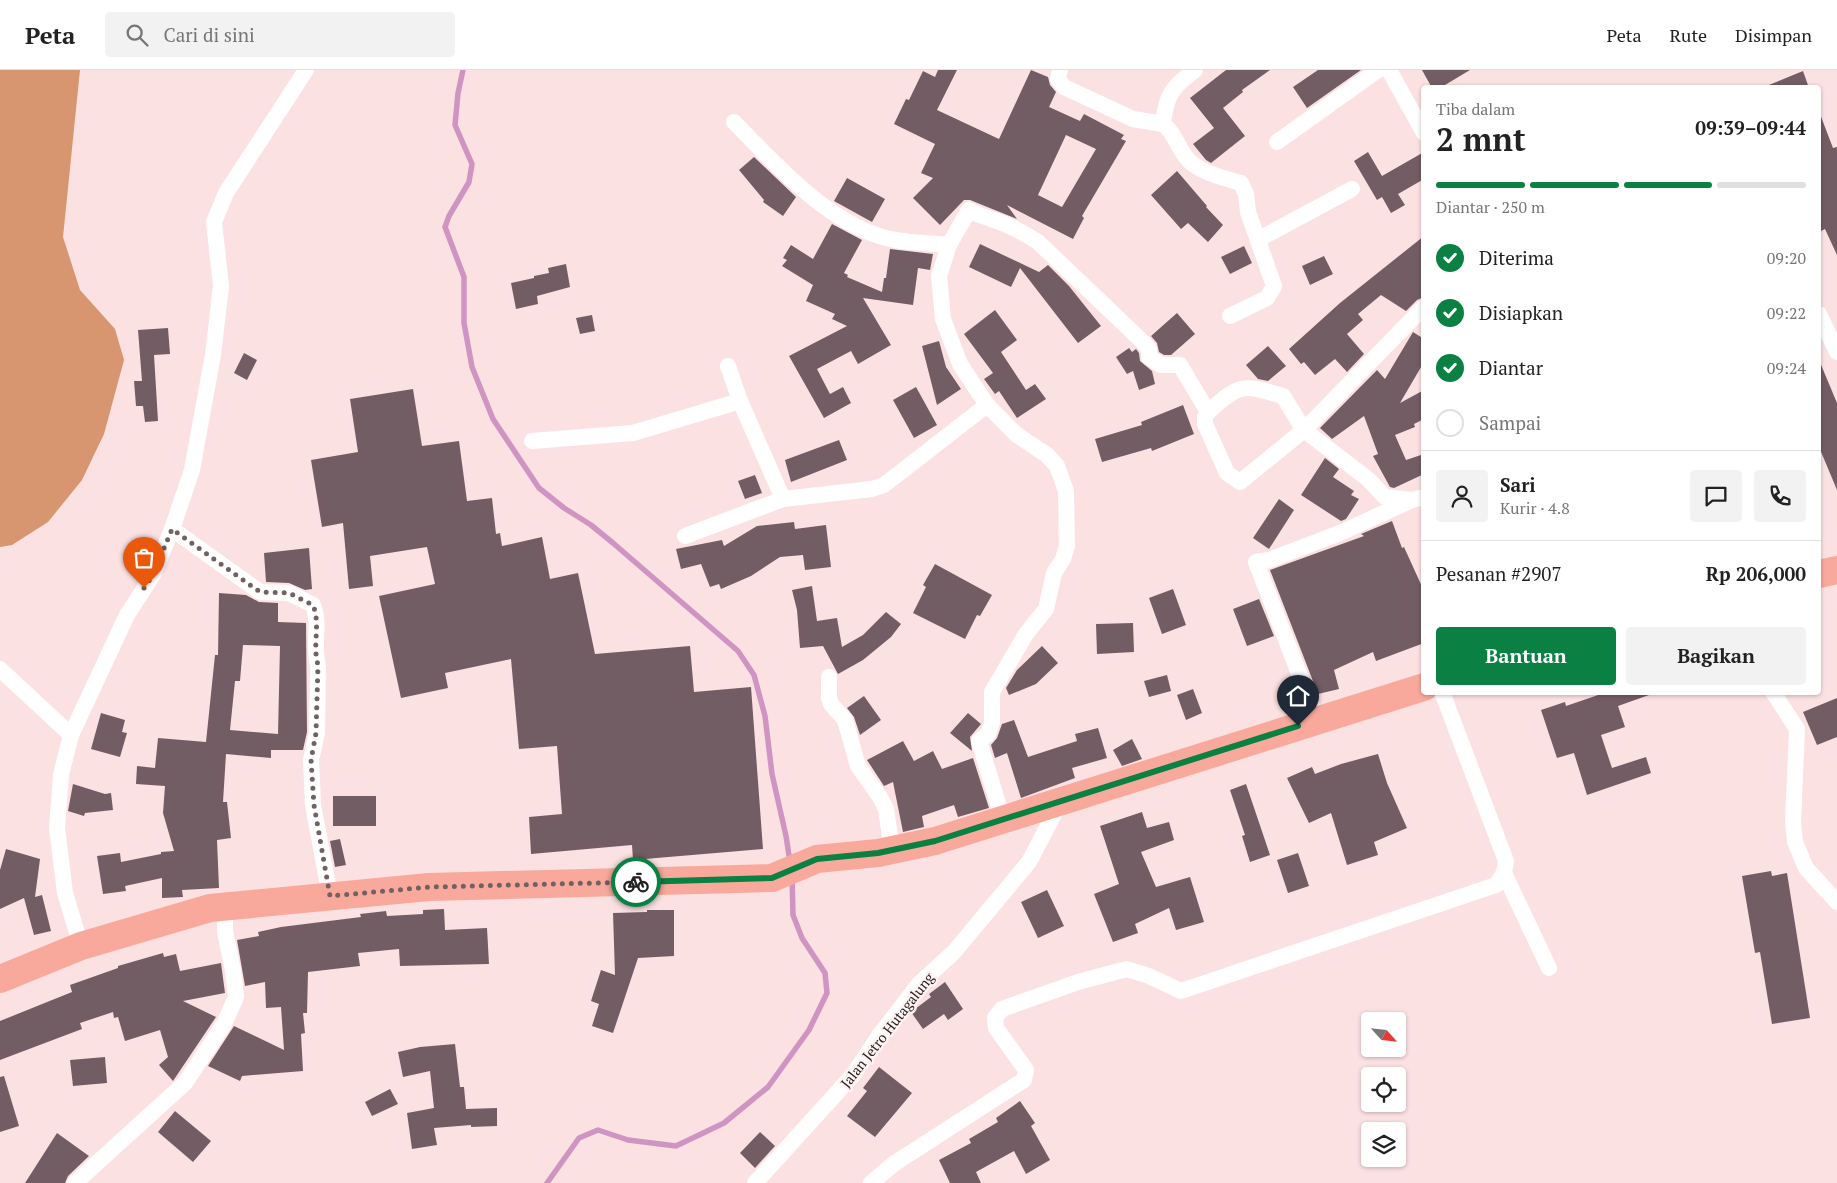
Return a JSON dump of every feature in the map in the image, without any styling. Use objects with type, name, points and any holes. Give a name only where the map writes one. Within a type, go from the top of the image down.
[{"type":"highway","points":[[1821,574],[1837,570]]},
{"type":"highway","points":[[0,978],[81,946],[210,908],[225,906],[430,887],[772,878],[817,859],[892,850],[935,841],[1421,688]]},
{"type":"street","points":[[81,946],[65,893],[57,828],[61,775],[71,735],[127,615],[153,575],[172,529],[192,470],[213,355],[221,286],[214,222],[226,192],[306,70]]},
{"type":"street","points":[[1060,70],[1058,79],[1064,87],[1133,119],[1163,124],[1170,129],[1186,158],[1212,175],[1242,183],[1273,290],[1267,298],[1230,316]]},
{"type":"street","points":[[1163,124],[1166,100],[1170,93],[1195,70]]},
{"type":"street","points":[[1277,142],[1378,70]]},
{"type":"street","points":[[1389,70],[1421,128]]},
{"type":"street","points":[[734,122],[793,183],[860,228],[894,240],[949,245]]},
{"type":"street","points":[[1259,240],[1352,189]]},
{"type":"street","points":[[1003,820],[979,741],[988,734],[992,723],[992,692],[1026,634],[1046,609],[1054,573],[1063,559],[1067,546],[1066,491],[1057,466],[1047,455],[1017,435],[987,405],[960,364],[943,319],[940,276],[949,245],[970,210],[982,218],[989,218],[1026,234],[1038,242],[1144,343],[1149,349],[1149,357],[1161,365],[1180,365],[1208,412]]},
{"type":"street","points":[[1418,499],[1385,497],[1362,474],[1304,430],[1283,396],[1252,387],[1231,392],[1208,412],[1205,417],[1205,424],[1227,473],[1240,482],[1304,430],[1421,310]]},
{"type":"street","points":[[1821,318],[1837,352]]},
{"type":"street","points":[[728,366],[740,401],[783,499]]},
{"type":"street","points":[[532,441],[633,433],[740,401]]},
{"type":"street","points":[[684,536],[783,499],[872,490],[884,485],[987,405]]},
{"type":"street","points":[[1316,720],[1256,562],[1269,560],[1418,499]]},
{"type":"street","points":[[172,529],[260,592],[289,593],[313,605],[318,617],[315,655],[318,665],[316,733],[311,760],[314,805],[330,896]]},
{"type":"street","points":[[0,669],[71,735]]},
{"type":"street","points":[[829,676],[829,698],[845,720],[858,766],[886,808],[892,850]]},
{"type":"street","points":[[871,1183],[895,1163],[1024,1080],[1026,1070],[996,1028],[995,1018],[1002,1009],[1078,982],[1127,970],[1149,976],[1181,991],[1496,885],[1504,873],[1506,861],[1443,695]]},
{"type":"street","points":[[1775,695],[1797,729],[1793,822],[1795,842],[1806,868],[1837,902]]},
{"type":"street","name":"Jalan Jetro Hutagalung","points":[[755,1183],[853,1075],[879,1036],[919,984],[954,952],[1029,862],[1062,800]]},
{"type":"street","points":[[1504,873],[1549,968]]},
{"type":"street","points":[[75,1183],[185,1083],[224,1024],[236,997],[233,970],[225,932],[225,906]]},
{"type":"shaded area","points":[[0,70],[80,70],[63,237],[80,290],[115,329],[124,360],[104,434],[82,480],[48,522],[12,545],[0,547]]},
{"type":"building","points":[[938,70],[957,70],[937,110],[999,139],[1031,70],[1048,77],[1050,85],[1056,92],[1049,107],[1080,121],[1084,114],[1124,135],[1121,139],[1126,141],[1082,216],[1084,218],[1073,239],[1007,205],[1017,219],[970,200],[964,200],[940,225],[913,198],[933,178],[921,173],[935,144],[894,124],[906,99],[909,100],[923,71],[935,77]],"holes":[[[1066,135],[1096,149],[1062,207],[1038,195]]]},
{"type":"building","points":[[1226,70],[1270,70],[1242,90],[1243,92],[1223,108],[1245,136],[1211,163],[1206,160],[1193,144],[1214,128],[1190,98]]},
{"type":"building","points":[[1318,70],[1361,70],[1307,108],[1293,87]]},
{"type":"building","points":[[1422,70],[1470,70],[1445,85],[1430,85]]},
{"type":"building","points":[[1803,71],[1808,85],[1769,85]]},
{"type":"building","points":[[1821,117],[1833,148],[1837,147],[1837,255],[1825,229],[1821,231]]},
{"type":"building","points":[[1368,152],[1382,176],[1421,154],[1421,181],[1398,194],[1405,205],[1391,213],[1382,197],[1377,200],[1354,161]]},
{"type":"building","points":[[754,157],[796,197],[783,216],[763,202],[764,200],[739,170]]},
{"type":"building","points":[[1177,171],[1223,225],[1208,242],[1188,223],[1181,229],[1151,195]]},
{"type":"building","points":[[847,178],[885,199],[872,222],[834,201]]},
{"type":"building","points":[[832,224],[862,240],[844,273],[848,275],[847,277],[882,292],[890,249],[933,254],[930,270],[918,268],[913,305],[863,298],[891,345],[858,364],[851,351],[817,369],[830,394],[843,387],[851,403],[824,418],[789,356],[847,326],[832,319],[835,314],[806,301],[813,285],[782,266],[787,260],[783,258],[791,245],[813,259]]},
{"type":"building","points":[[1421,238],[1421,298],[1406,311],[1381,295],[1358,314],[1363,320],[1347,334],[1364,354],[1347,372],[1335,359],[1315,375],[1304,362],[1301,364],[1289,349],[1340,303]]},
{"type":"building","points":[[980,244],[1039,272],[1048,265],[1069,286],[1101,326],[1078,343],[1020,268],[1011,287],[969,267]]},
{"type":"building","points":[[1244,246],[1252,263],[1230,274],[1221,257]]},
{"type":"building","points":[[1324,256],[1333,274],[1310,285],[1302,266]]},
{"type":"building","points":[[566,264],[570,287],[537,296],[538,304],[516,309],[511,283],[549,273],[548,268]]},
{"type":"building","points":[[995,310],[1017,340],[1001,352],[1026,390],[1035,384],[1046,399],[1017,418],[999,391],[995,394],[984,379],[993,373],[964,334]]},
{"type":"building","points":[[1177,313],[1195,334],[1171,355],[1164,355],[1159,352],[1157,343],[1151,336]]},
{"type":"building","points":[[592,315],[595,331],[580,334],[576,318]]},
{"type":"building","points":[[168,328],[170,354],[154,355],[158,421],[145,422],[143,406],[136,406],[134,381],[142,381],[138,330]]},
{"type":"building","points":[[1413,332],[1421,337],[1421,367],[1400,403],[1421,392],[1421,420],[1414,424],[1415,427],[1395,435],[1406,460],[1421,455],[1421,475],[1394,488],[1390,487],[1373,456],[1378,454],[1364,416],[1332,439],[1320,428],[1377,370],[1385,379]]},
{"type":"building","points":[[939,341],[946,367],[961,389],[937,405],[922,346]]},
{"type":"building","points":[[1268,346],[1286,366],[1268,381],[1258,379],[1246,365]]},
{"type":"building","points":[[1129,348],[1132,352],[1136,349],[1139,353],[1140,361],[1152,371],[1155,384],[1139,390],[1133,371],[1127,374],[1116,357]]},
{"type":"building","points":[[244,353],[257,360],[247,380],[234,373]]},
{"type":"building","points":[[1821,365],[1837,403],[1837,490],[1821,452]]},
{"type":"building","points":[[916,387],[937,425],[914,438],[893,400]]},
{"type":"building","points":[[413,389],[422,446],[459,441],[467,501],[492,498],[496,534],[500,533],[502,546],[542,537],[550,579],[578,573],[595,654],[690,646],[694,692],[751,687],[763,849],[633,860],[632,845],[531,854],[529,817],[562,814],[557,746],[519,749],[511,659],[445,673],[448,688],[401,698],[379,596],[435,584],[427,547],[370,556],[373,586],[349,589],[343,523],[322,527],[311,460],[358,452],[350,399]]},
{"type":"building","points":[[1183,405],[1194,434],[1152,451],[1151,448],[1102,462],[1095,439],[1142,425],[1141,422]]},
{"type":"building","points":[[839,440],[847,460],[791,482],[785,460]]},
{"type":"building","points":[[1325,458],[1339,469],[1333,477],[1354,491],[1351,495],[1359,499],[1346,519],[1341,521],[1301,495]]},
{"type":"building","points":[[755,475],[762,493],[745,499],[738,481]]},
{"type":"building","points":[[1279,499],[1294,510],[1269,549],[1253,538]]},
{"type":"building","points":[[1392,521],[1402,548],[1404,547],[1421,584],[1421,644],[1376,661],[1373,652],[1334,670],[1339,689],[1318,694],[1270,570],[1364,536],[1361,534]]},
{"type":"building","points":[[794,522],[795,529],[826,525],[831,567],[805,570],[803,555],[780,557],[751,576],[721,589],[719,584],[710,587],[701,564],[681,569],[676,549],[722,540],[724,546],[757,526]]},
{"type":"building","points":[[309,548],[312,589],[305,590],[289,583],[266,582],[264,553]]},
{"type":"building","points":[[935,564],[992,595],[980,616],[977,615],[965,639],[913,613],[926,587],[923,585]]},
{"type":"building","points":[[812,586],[817,621],[837,618],[842,647],[863,635],[886,612],[901,624],[891,637],[863,660],[838,674],[823,646],[800,648],[797,610],[792,590]]},
{"type":"building","points":[[1173,589],[1186,625],[1162,634],[1149,598]]},
{"type":"building","points":[[219,593],[246,595],[259,602],[278,603],[278,622],[306,623],[307,732],[303,750],[271,750],[271,758],[226,754],[223,802],[227,802],[231,838],[217,840],[219,888],[182,890],[183,897],[162,898],[162,878],[125,886],[126,891],[103,894],[97,856],[120,853],[121,862],[161,854],[161,852],[174,851],[163,813],[165,786],[136,784],[137,766],[155,768],[158,738],[206,742],[215,655],[218,655]],"holes":[[[243,645],[280,646],[278,734],[230,730],[235,681],[240,681]]]},
{"type":"building","points":[[1259,599],[1274,636],[1247,646],[1233,609]]},
{"type":"building","points":[[1133,623],[1134,652],[1097,654],[1096,624]]},
{"type":"building","points":[[1042,646],[1058,663],[1036,684],[1009,695],[1006,688],[1017,670]]},
{"type":"building","points":[[1167,675],[1171,691],[1149,697],[1144,681]]},
{"type":"building","points":[[1193,689],[1202,713],[1186,720],[1177,695]]},
{"type":"building","points":[[1598,695],[1649,695],[1618,706],[1625,727],[1601,735],[1612,768],[1646,757],[1651,773],[1587,795],[1574,753],[1557,758],[1541,710],[1565,702],[1566,706]]},
{"type":"building","points":[[864,696],[881,720],[860,735],[854,717],[847,708]]},
{"type":"building","points":[[1837,698],[1837,737],[1817,745],[1803,712]]},
{"type":"building","points":[[101,713],[125,720],[122,732],[127,733],[120,757],[91,749]]},
{"type":"building","points":[[968,713],[981,724],[970,737],[972,751],[950,733]]},
{"type":"building","points":[[1014,720],[1028,757],[1077,741],[1075,734],[1098,728],[1107,758],[1072,768],[1075,778],[1021,798],[1007,753],[995,758],[991,745],[997,738],[1002,724]]},
{"type":"building","points":[[1132,739],[1142,759],[1122,766],[1113,750]]},
{"type":"building","points":[[903,741],[914,761],[933,751],[942,769],[973,758],[989,808],[958,817],[954,805],[922,816],[924,827],[903,832],[893,782],[884,786],[867,760]]},
{"type":"building","points":[[1378,754],[1387,783],[1407,828],[1374,842],[1378,855],[1347,865],[1331,813],[1309,823],[1287,778],[1312,767],[1315,774],[1341,764]]},
{"type":"building","points":[[73,784],[105,794],[111,793],[113,810],[85,813],[84,816],[68,811]]},
{"type":"building","points":[[1246,784],[1270,855],[1250,862],[1242,836],[1245,835],[1230,790]]},
{"type":"building","points":[[333,796],[376,796],[376,826],[333,826]]},
{"type":"building","points":[[1142,812],[1147,828],[1169,822],[1174,840],[1141,852],[1156,887],[1190,877],[1204,922],[1176,930],[1169,908],[1135,924],[1138,933],[1113,942],[1094,894],[1119,884],[1100,826]]},
{"type":"building","points":[[340,839],[346,865],[335,867],[330,841]]},
{"type":"building","points":[[6,849],[40,859],[35,897],[42,895],[51,931],[34,935],[24,898],[0,909],[0,870]]},
{"type":"building","points":[[1298,853],[1309,886],[1288,893],[1277,860]]},
{"type":"building","points":[[1771,871],[1772,876],[1787,873],[1810,1018],[1772,1024],[1760,952],[1755,953],[1742,876]]},
{"type":"building","points":[[1047,890],[1064,926],[1038,938],[1021,902]]},
{"type":"building","points":[[444,909],[445,930],[487,928],[489,964],[400,966],[399,949],[358,953],[360,966],[308,972],[307,1013],[303,1013],[305,1033],[301,1034],[303,1071],[242,1076],[240,1081],[208,1066],[234,1026],[284,1050],[281,1007],[266,1008],[265,982],[245,986],[237,940],[259,936],[258,932],[281,927],[361,917],[360,914],[386,911],[387,916],[423,914],[423,910]]},
{"type":"building","points":[[647,910],[674,910],[674,956],[638,958],[613,1033],[592,1026],[599,1004],[591,1001],[601,970],[615,975],[613,913],[647,912]]},
{"type":"building","points":[[163,953],[164,957],[176,954],[180,971],[221,963],[225,993],[183,1001],[216,1017],[173,1081],[159,1065],[168,1057],[160,1030],[125,1041],[118,1017],[114,1018],[113,1012],[80,1023],[82,1029],[0,1060],[0,1021],[72,992],[70,985],[118,968],[118,966]]},
{"type":"building","points":[[945,982],[963,1009],[948,1020],[944,1014],[923,1029],[911,1012],[931,997],[929,994]]},
{"type":"building","points":[[455,1044],[460,1087],[464,1087],[466,1109],[497,1108],[497,1126],[471,1127],[471,1125],[434,1128],[437,1145],[412,1149],[407,1113],[434,1108],[430,1071],[403,1077],[398,1052],[420,1047]]},
{"type":"building","points":[[105,1057],[107,1083],[73,1086],[70,1060]]},
{"type":"building","points":[[879,1067],[912,1093],[875,1137],[847,1116],[867,1091],[863,1088]]},
{"type":"building","points":[[4,1076],[19,1126],[0,1132],[0,1077]]},
{"type":"building","points":[[390,1089],[398,1104],[372,1116],[365,1102]]},
{"type":"building","points":[[1020,1101],[1035,1123],[1031,1126],[1050,1160],[1026,1174],[1014,1151],[976,1172],[981,1183],[950,1183],[939,1160],[971,1143],[969,1139],[998,1122],[996,1118]]},
{"type":"building","points":[[175,1111],[211,1141],[193,1162],[158,1132]]},
{"type":"building","points":[[760,1132],[775,1146],[755,1168],[740,1153]]},
{"type":"building","points":[[57,1133],[89,1156],[68,1176],[65,1183],[25,1183]]},
{"type":"waterway","points":[[463,70],[458,93],[455,125],[472,164],[469,182],[449,216],[445,227],[464,277],[464,323],[472,367],[493,419],[539,488],[613,543],[738,651],[754,675],[765,716],[772,774],[790,862]]},
{"type":"waterway","points":[[547,1183],[579,1138],[598,1130],[628,1140],[676,1146],[724,1123],[768,1087],[809,1030],[827,993],[825,973],[802,938],[793,915],[792,876]]},
{"type":"way so far","points":[[144,588],[153,575],[172,529],[260,592],[289,593],[313,605],[318,617],[315,655],[318,665],[318,679],[316,733],[311,760],[314,805],[330,896],[430,887],[636,882]]},
{"type":"route","points":[[636,882],[772,878],[817,859],[878,853],[935,841],[1298,726]]}]
